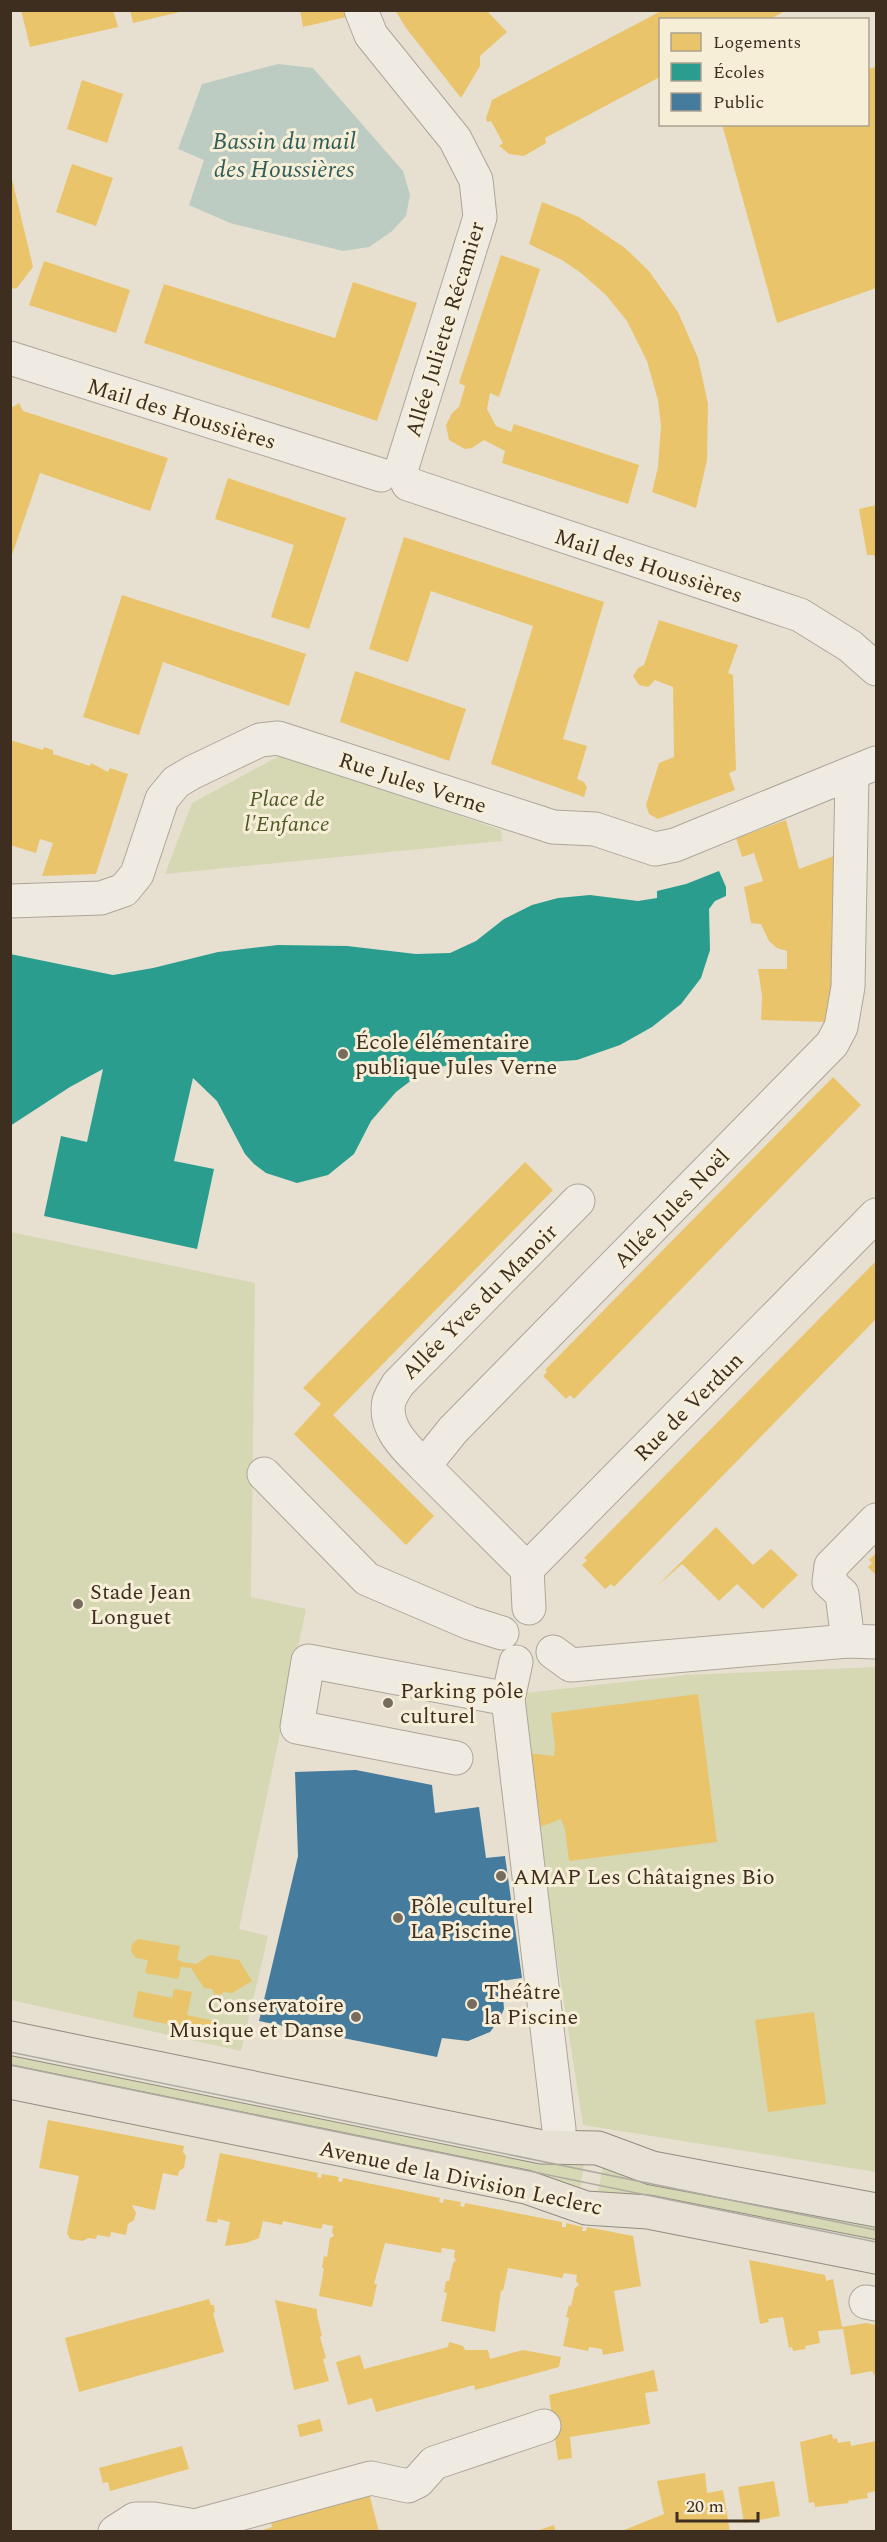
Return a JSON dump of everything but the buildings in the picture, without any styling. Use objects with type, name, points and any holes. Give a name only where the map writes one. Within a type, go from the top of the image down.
[{"type":"main road","name":"Avenue de la Division Leclerc","points":[[10,2038],[542,2147],[598,2148],[652,2168],[876,2210]]},
{"type":"main road","name":"Avenue de la Division Leclerc","points":[[10,2082],[526,2187],[586,2208],[648,2212],[876,2257]]},
{"type":"street","name":"Allée Juliette Récamier","points":[[366,23],[455,139],[477,180],[480,218],[397,475]]},
{"type":"street","name":"Mail des Houssières","points":[[13,361],[397,475],[800,615],[850,646],[876,669]]},
{"type":"street","name":"Rue Jules Verne","points":[[10,901],[101,898],[124,890],[137,874],[162,799],[176,782],[260,740],[278,738],[553,827],[595,829],[656,849],[675,845],[864,768]]},
{"type":"street","name":"Allée Jules Noël","points":[[424,1466],[453,1430],[832,1044],[841,1027],[848,987],[864,768]]},
{"type":"street","name":"Allée Yves du Manoir","points":[[424,1466],[401,1444],[390,1423],[389,1401],[398,1384],[578,1201]]},
{"type":"street","name":"Rue de Verdun","points":[[527,1569],[876,1215]]},
{"type":"street","points":[[424,1466],[527,1569],[529,1608]]},
{"type":"street","points":[[264,1474],[367,1579],[470,1623],[502,1633]]},
{"type":"street","points":[[553,1653],[571,1665],[862,1642],[842,1594],[829,1582],[831,1566],[876,1520]]},
{"type":"street","points":[[529,1608],[546,1613],[552,1619],[558,1636],[553,1653],[540,1662],[523,1664],[516,1662],[504,1646],[502,1633],[513,1614],[529,1608]]},
{"type":"street","points":[[456,1758],[297,1726],[308,1661],[508,1699]]},
{"type":"street","points":[[516,1662],[508,1699],[559,2129],[557,2147]]},
{"type":"street","points":[[115,2532],[135,2519],[154,2519],[195,2526],[371,2478],[408,2486],[418,2481],[434,2463],[544,2426]]},
{"type":"green space","name":"Place de l'Enfance","points":[[283,754],[501,830],[502,841],[165,874],[192,803]]},
{"type":"green space","points":[[11,1232],[255,1283],[251,1597],[306,1609],[239,1929],[268,1936],[241,2051],[11,2000]]},
{"type":"green space","points":[[876,1667],[876,2172],[583,2125],[516,1694],[687,1675]]},
{"type":"green space","points":[[10,2046],[585,2157],[579,2197],[11,2074]]},
{"type":"green space","points":[[604,2162],[876,2222],[876,2249],[596,2201]]},
{"type":"water","name":"Bassin du mail des Houssières","points":[[278,64],[313,68],[403,171],[410,195],[406,216],[391,232],[369,247],[343,251],[230,223],[189,205],[204,160],[178,149],[202,84]]},
{"type":"tram line","points":[[10,2052],[876,2230]]},
{"type":"tram line","points":[[10,2065],[876,2242]]},
{"type":"place","name":"École élémentaire publique Jules Verne","points":[[343,1054]]},
{"type":"place","name":"Stade Jean Longuet","points":[[78,1604]]},
{"type":"place","name":"Parking pôle culturel","points":[[388,1703]]},
{"type":"place","name":"AMAP Les Châtaignes Bio","points":[[501,1876]]},
{"type":"place","name":"Pôle culturel La Piscine","points":[[398,1918]]},
{"type":"place","name":"Théâtre la Piscine","points":[[472,2004]]},
{"type":"place","name":"Conservatoire Musique et Danse","points":[[356,2017]]}]
